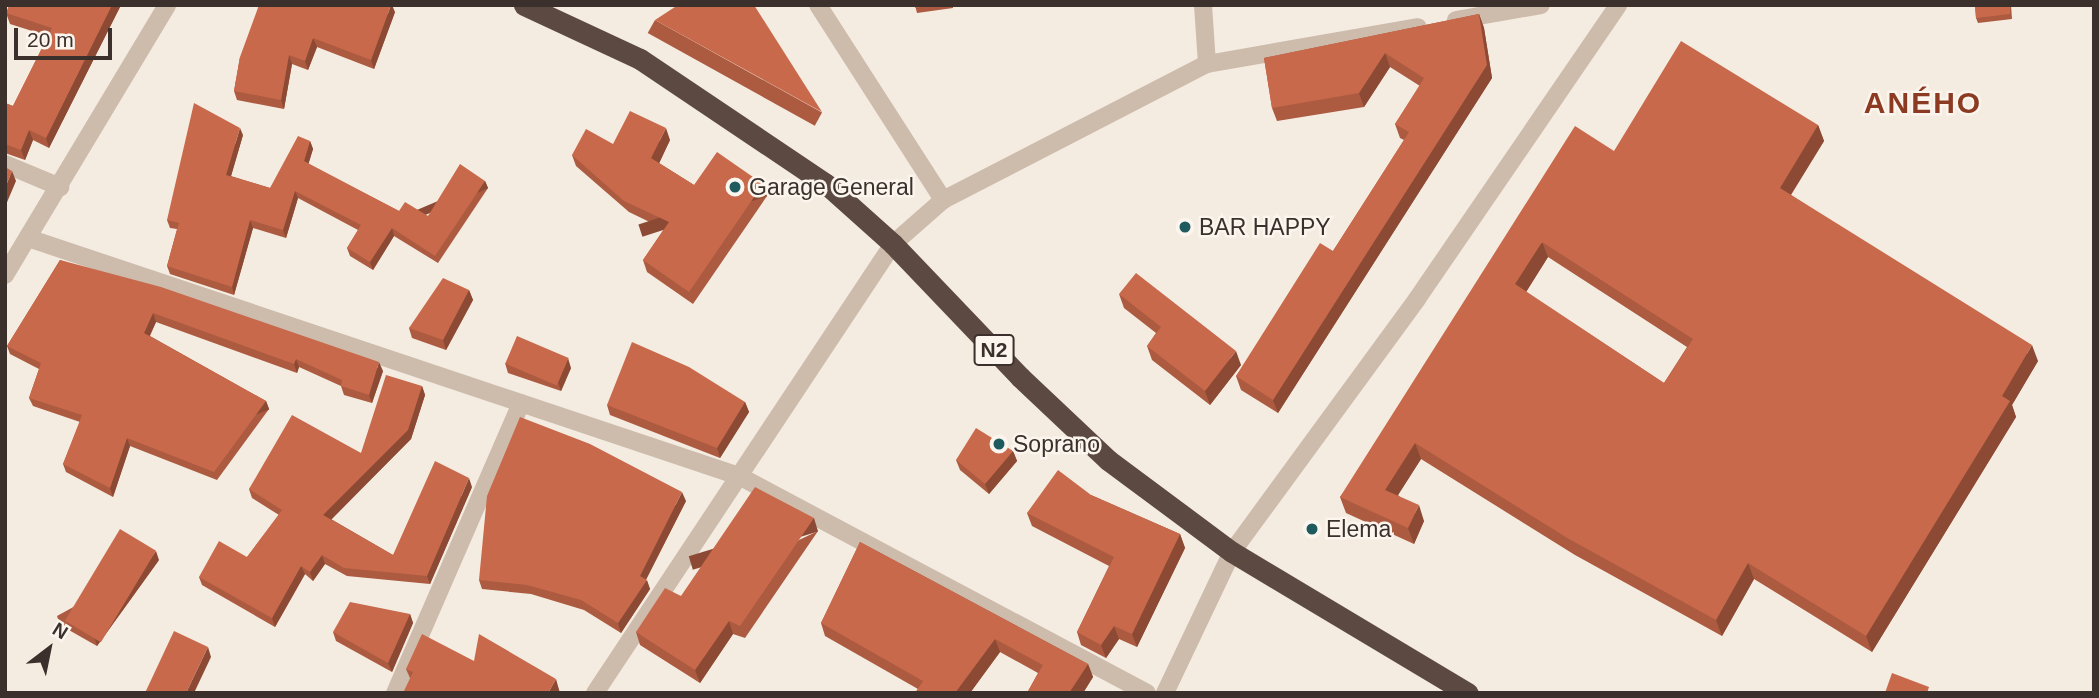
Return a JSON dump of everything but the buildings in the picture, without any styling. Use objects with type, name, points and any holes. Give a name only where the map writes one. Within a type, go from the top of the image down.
[{"type":"highway","name":"N2","points":[[524,5],[585,31],[699,95],[826,184],[893,244],[1020,377],[1108,460],[1231,552],[1456,690]]},
{"type":"street","points":[[5,275],[167,5]]},
{"type":"street","points":[[818,5],[943,200]]},
{"type":"street","points":[[1203,5],[1206,64]]},
{"type":"street","points":[[595,693],[893,244],[943,200],[1206,64],[1541,5]]},
{"type":"street","points":[[1165,693],[1231,552],[1418,299],[1618,5]]},
{"type":"street","points":[[5,164],[60,187]]},
{"type":"street","points":[[28,239],[739,476],[1147,693]]},
{"type":"street","points":[[398,691],[522,403]]},
{"type":"place","name":"Garage General","points":[[735,187]]},
{"type":"place","name":"BAR HAPPY","points":[[1185,227]]},
{"type":"place","name":"Soprano","points":[[999,444]]},
{"type":"place","name":"Elema","points":[[1312,529]]},
{"type":"district","name":"ANÉHO","points":[[1923,103]]}]
